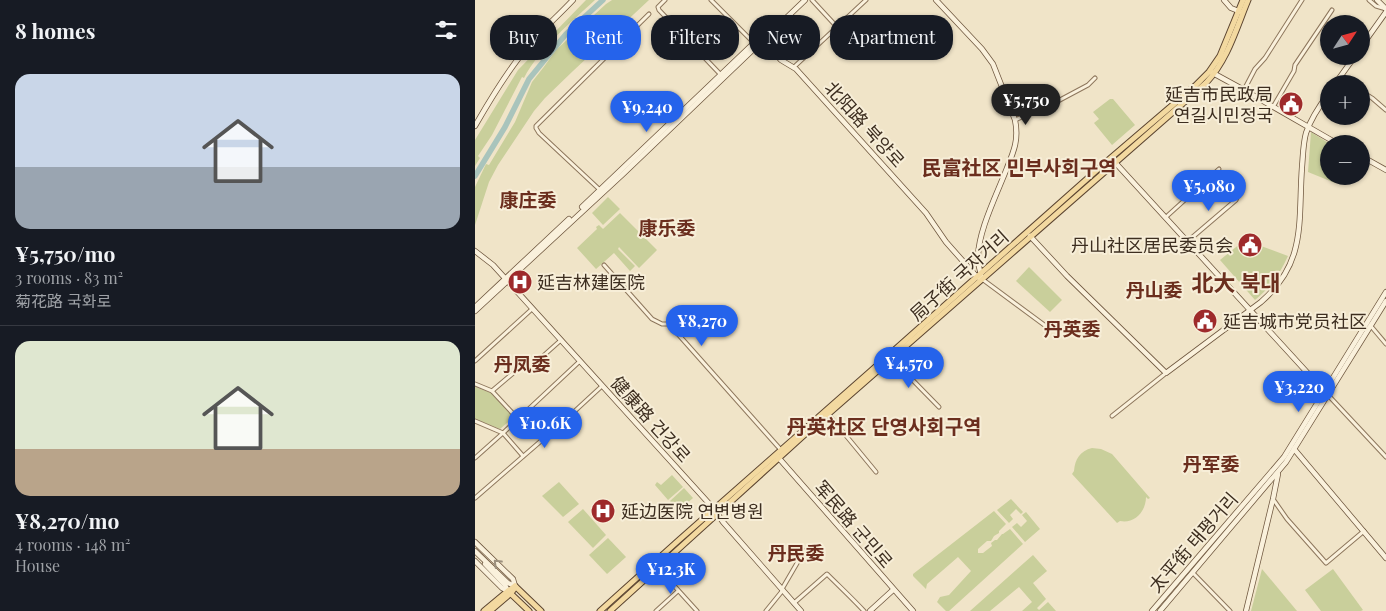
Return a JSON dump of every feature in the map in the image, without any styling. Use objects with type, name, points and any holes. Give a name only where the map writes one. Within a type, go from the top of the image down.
[{"type":"main road","name":"局子街 국자거리","points":[[1241,12],[1243,0]]},
{"type":"main road","name":"局子街 국자거리","points":[[600,611],[714,509],[829,415],[980,277],[1030,236],[1212,72],[1248,0]]},
{"type":"main road","name":"局子街 국자거리","points":[[611,611],[718,514],[777,457],[781,450],[1113,160]]},
{"type":"main road","points":[[490,611],[515,586],[541,611]]},
{"type":"main road","points":[[484,611],[509,592]]},
{"type":"main road","points":[[509,592],[529,611]]},
{"type":"street","points":[[475,126],[526,49],[573,0]]},
{"type":"street","points":[[665,0],[658,7],[659,10],[721,75]]},
{"type":"street","points":[[711,0],[749,37]]},
{"type":"street","points":[[787,15],[803,0]]},
{"type":"street","points":[[812,0],[830,19]]},
{"type":"street","points":[[849,15],[866,0]]},
{"type":"street","points":[[937,0],[993,64],[1015,120],[1016,144],[980,242],[978,259],[980,277],[1047,327]]},
{"type":"street","points":[[1224,0],[1231,8],[1241,12]]},
{"type":"street","points":[[1244,90],[1255,69],[1265,58],[1302,0]]},
{"type":"street","points":[[1369,0],[1376,6],[1386,10]]},
{"type":"street","points":[[1377,0],[1386,10]]},
{"type":"street","points":[[1273,107],[1294,71],[1295,65],[1332,10]]},
{"type":"street","points":[[1370,34],[1386,10]]},
{"type":"street","points":[[600,190],[539,133],[536,126],[649,14]]},
{"type":"street","points":[[794,67],[830,33]]},
{"type":"street","points":[[475,311],[749,49]]},
{"type":"street","points":[[475,307],[749,51]]},
{"type":"street","name":"北阳路 북양로","points":[[781,60],[794,67],[926,213],[946,242],[980,277]]},
{"type":"street","points":[[1212,72],[1323,135]]},
{"type":"street","points":[[1015,120],[1058,101],[1088,85],[1095,78]]},
{"type":"street","points":[[1370,97],[1386,110]]},
{"type":"street","points":[[1112,416],[1251,310],[1281,282],[1289,268],[1299,230],[1304,143],[1309,127],[1320,106]]},
{"type":"street","points":[[1113,160],[1386,457]]},
{"type":"street","points":[[1370,161],[1386,170]]},
{"type":"street","points":[[1166,217],[1219,169]]},
{"type":"street","points":[[1188,242],[1236,200],[1240,190]]},
{"type":"street","points":[[1030,236],[1067,276],[1166,373]]},
{"type":"street","name":"健康路 건강로","points":[[475,251],[490,262],[561,340],[714,509],[723,522],[801,611]]},
{"type":"street","points":[[604,265],[652,319],[662,324],[669,324],[781,450]]},
{"type":"street","name":"太平街 태평거리","points":[[1159,611],[1278,472],[1369,324],[1386,292]]},
{"type":"street","name":"太平街 태평거리","points":[[1369,324],[1386,301]]},
{"type":"street","points":[[475,361],[532,309]]},
{"type":"street","points":[[1369,324],[1386,344]]},
{"type":"street","points":[[492,391],[518,370],[533,365],[561,340]]},
{"type":"street","points":[[892,359],[939,407]]},
{"type":"street","points":[[475,458],[580,361]]},
{"type":"street","points":[[475,384],[492,391],[518,420]]},
{"type":"street","points":[[475,498],[602,386]]},
{"type":"street","points":[[829,415],[876,472]]},
{"type":"street","points":[[475,421],[503,433],[523,456]]},
{"type":"street","points":[[1293,448],[1386,558]]},
{"type":"street","name":"太平街 태평거리","points":[[1151,611],[1293,448]]},
{"type":"street","name":"军民路 군민로","points":[[777,457],[913,611]]},
{"type":"street","points":[[1246,611],[1280,462]]},
{"type":"street","points":[[1273,499],[1287,519],[1326,563],[1364,531]]},
{"type":"street","points":[[475,542],[513,578],[515,586]]},
{"type":"street","points":[[766,611],[782,589],[803,553],[811,546]]},
{"type":"street","points":[[475,551],[477,559],[505,585],[509,592]]},
{"type":"street","points":[[477,559],[486,552]]},
{"type":"street","points":[[477,559],[508,583],[515,586]]},
{"type":"street","points":[[658,568],[697,611]]},
{"type":"street","points":[[1193,573],[1230,611]]},
{"type":"street","points":[[794,603],[827,574],[864,611]]},
{"type":"street","points":[[870,611],[893,590]]},
{"type":"street","points":[[656,611],[679,591]]},
{"type":"green space","points":[[586,0],[595,0],[579,15],[571,15]]},
{"type":"green space","points":[[612,0],[649,0],[633,15],[594,15]]},
{"type":"green space","points":[[567,20],[567,26],[557,35],[557,30]]},
{"type":"green space","points":[[567,40],[567,60],[585,60],[534,111],[498,165],[489,182],[475,225],[475,187],[486,164],[489,165],[515,122],[532,82],[549,60],[557,60],[557,49]]},
{"type":"green space","points":[[528,60],[536,60],[524,78],[522,77],[492,135],[478,156],[480,158],[475,166],[475,140],[518,70]]},
{"type":"green space","points":[[1110,99],[1113,99],[1135,125],[1112,145],[1094,123],[1099,119],[1093,112]]},
{"type":"green space","points":[[1311,132],[1320,138],[1320,177],[1308,172]]},
{"type":"green space","points":[[608,197],[620,209],[603,225],[592,213]]},
{"type":"green space","points":[[620,213],[657,250],[639,268],[619,247],[618,249],[635,266],[630,271],[614,253],[596,269],[577,248],[597,229],[596,227],[599,225],[603,229]]},
{"type":"green space","points":[[1241,243],[1252,256],[1261,246],[1288,256],[1274,280],[1255,300],[1220,260]]},
{"type":"green space","points":[[1029,267],[1062,300],[1050,312],[1016,281]]},
{"type":"green space","points":[[475,387],[494,394],[514,417],[500,429],[475,419]]},
{"type":"green space","points":[[1092,448],[1101,449],[1112,454],[1150,498],[1146,497],[1144,508],[1134,519],[1117,523],[1072,474],[1079,456],[1084,451]]},
{"type":"green space","points":[[672,475],[683,487],[668,500],[655,485],[657,482],[661,485]]},
{"type":"green space","points":[[559,482],[579,504],[563,517],[542,496]]},
{"type":"green space","points":[[684,488],[693,498],[678,511],[670,501]]},
{"type":"green space","points":[[1011,499],[1023,512],[1021,514],[1016,509],[1010,515],[1013,519],[1009,523],[997,510]]},
{"type":"green space","points":[[583,509],[606,535],[593,548],[568,522]]},
{"type":"green space","points":[[994,511],[1006,524],[991,541],[987,541],[978,549],[978,553],[983,553],[992,546],[991,543],[1010,529],[1023,544],[949,611],[946,611],[937,602],[940,597],[949,595],[971,571],[958,557],[927,584],[926,589],[913,574]]},
{"type":"green space","points":[[1026,512],[1040,529],[1025,542],[1012,527],[1017,523],[1021,527],[1027,521],[1022,515]]},
{"type":"green space","points":[[608,538],[626,557],[607,574],[589,555]]},
{"type":"green space","points":[[1033,555],[1047,571],[1033,583],[1046,599],[1037,608],[1039,610],[1048,602],[1056,611],[1022,611],[1032,602],[1019,587],[990,611],[970,611]]},
{"type":"green space","points":[[1262,569],[1297,611],[1251,611]]},
{"type":"green space","points":[[1333,569],[1363,610],[1321,611],[1305,590]]},
{"type":"waterway","points":[[475,176],[505,127],[529,79],[566,34],[603,0]]},
{"type":"place","name":"延吉市民政局 연길시민정국","points":[[1291,104]]},
{"type":"place","name":"丹山社区居民委员会","points":[[1250,245]]},
{"type":"place","name":"延吉林建医院","points":[[520,282]]},
{"type":"place","name":"延吉城市党员社区","points":[[1205,321]]},
{"type":"place","name":"延边医院 연변병원","points":[[603,511]]},
{"type":"district","name":"民富社区 민부사회구역","points":[[1019,166]]},
{"type":"district","name":"康庄委","points":[[528,199]]},
{"type":"district","name":"康乐委","points":[[667,227]]},
{"type":"district","name":"北大 북대","points":[[1236,282]]},
{"type":"district","name":"丹山委","points":[[1154,289]]},
{"type":"district","name":"丹英委","points":[[1072,328]]},
{"type":"district","name":"丹凤委","points":[[522,363]]},
{"type":"district","name":"丹英社区 단영사회구역","points":[[884,425]]},
{"type":"district","name":"丹军委","points":[[1211,463]]},
{"type":"district","name":"丹民委","points":[[796,552]]}]
